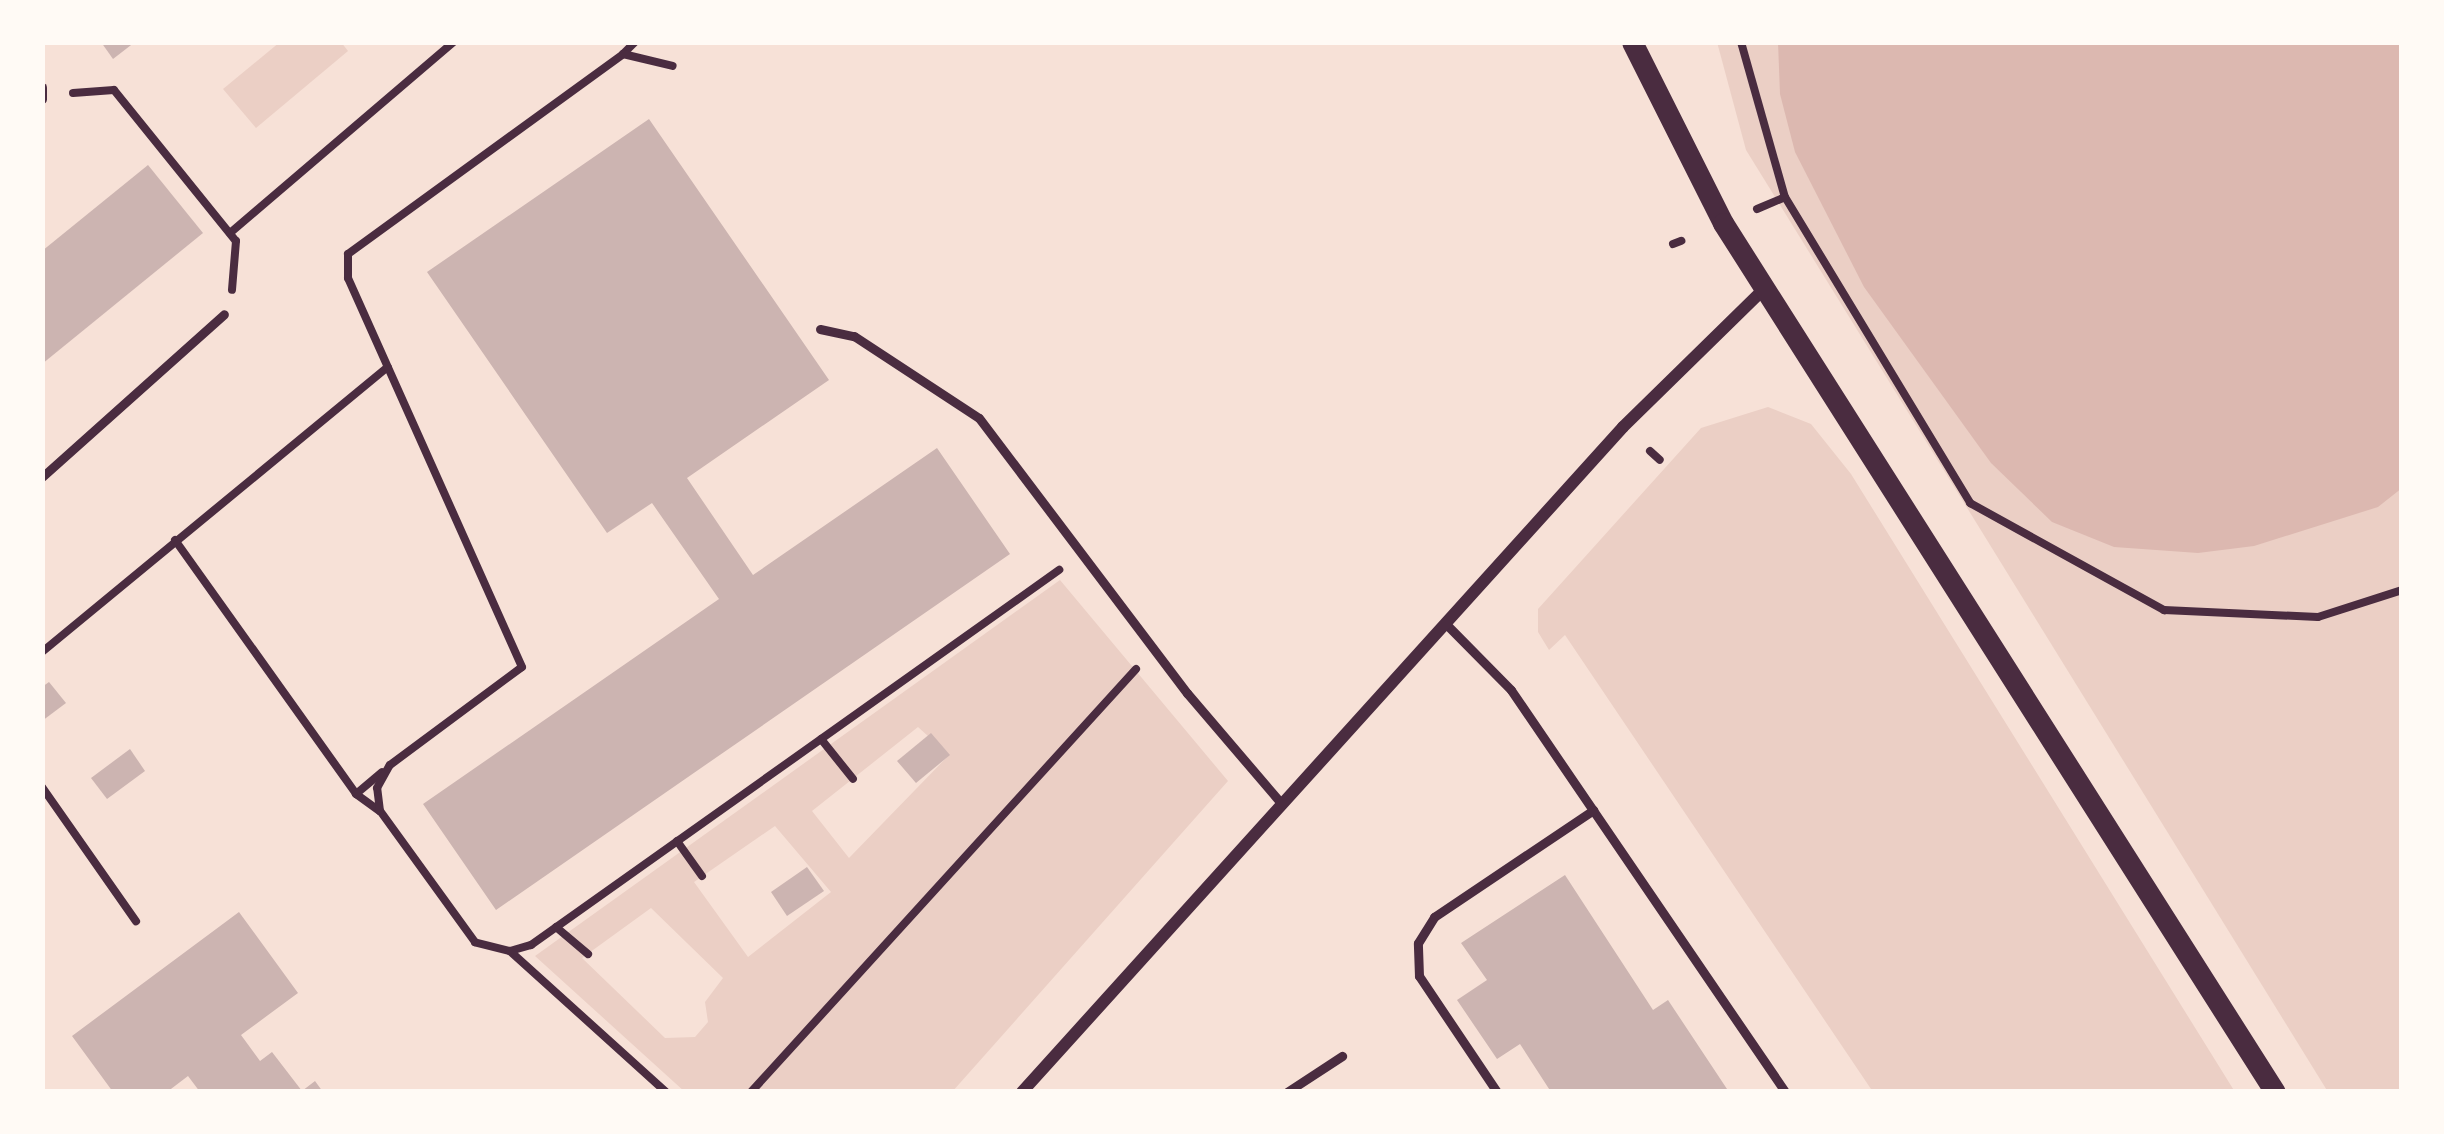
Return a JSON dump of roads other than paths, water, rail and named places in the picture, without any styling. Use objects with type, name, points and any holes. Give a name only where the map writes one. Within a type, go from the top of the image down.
[{"type":"street","points":[[1632,42],[1723,223],[2275,1092]]},
{"type":"street","points":[[1024,1091],[1623,427],[1766,288]]},
{"type":"lane","points":[[42,477],[224,314]]},
{"type":"lane","points":[[820,329],[854,336],[979,418],[1186,693],[1281,802]]},
{"type":"lane","points":[[1444,623],[1510,690],[1785,1092]]},
{"type":"lane","points":[[1497,1092],[1419,976],[1418,943],[1434,917],[1593,810]]},
{"type":"lane","points":[[1287,1092],[1342,1056]]}]
